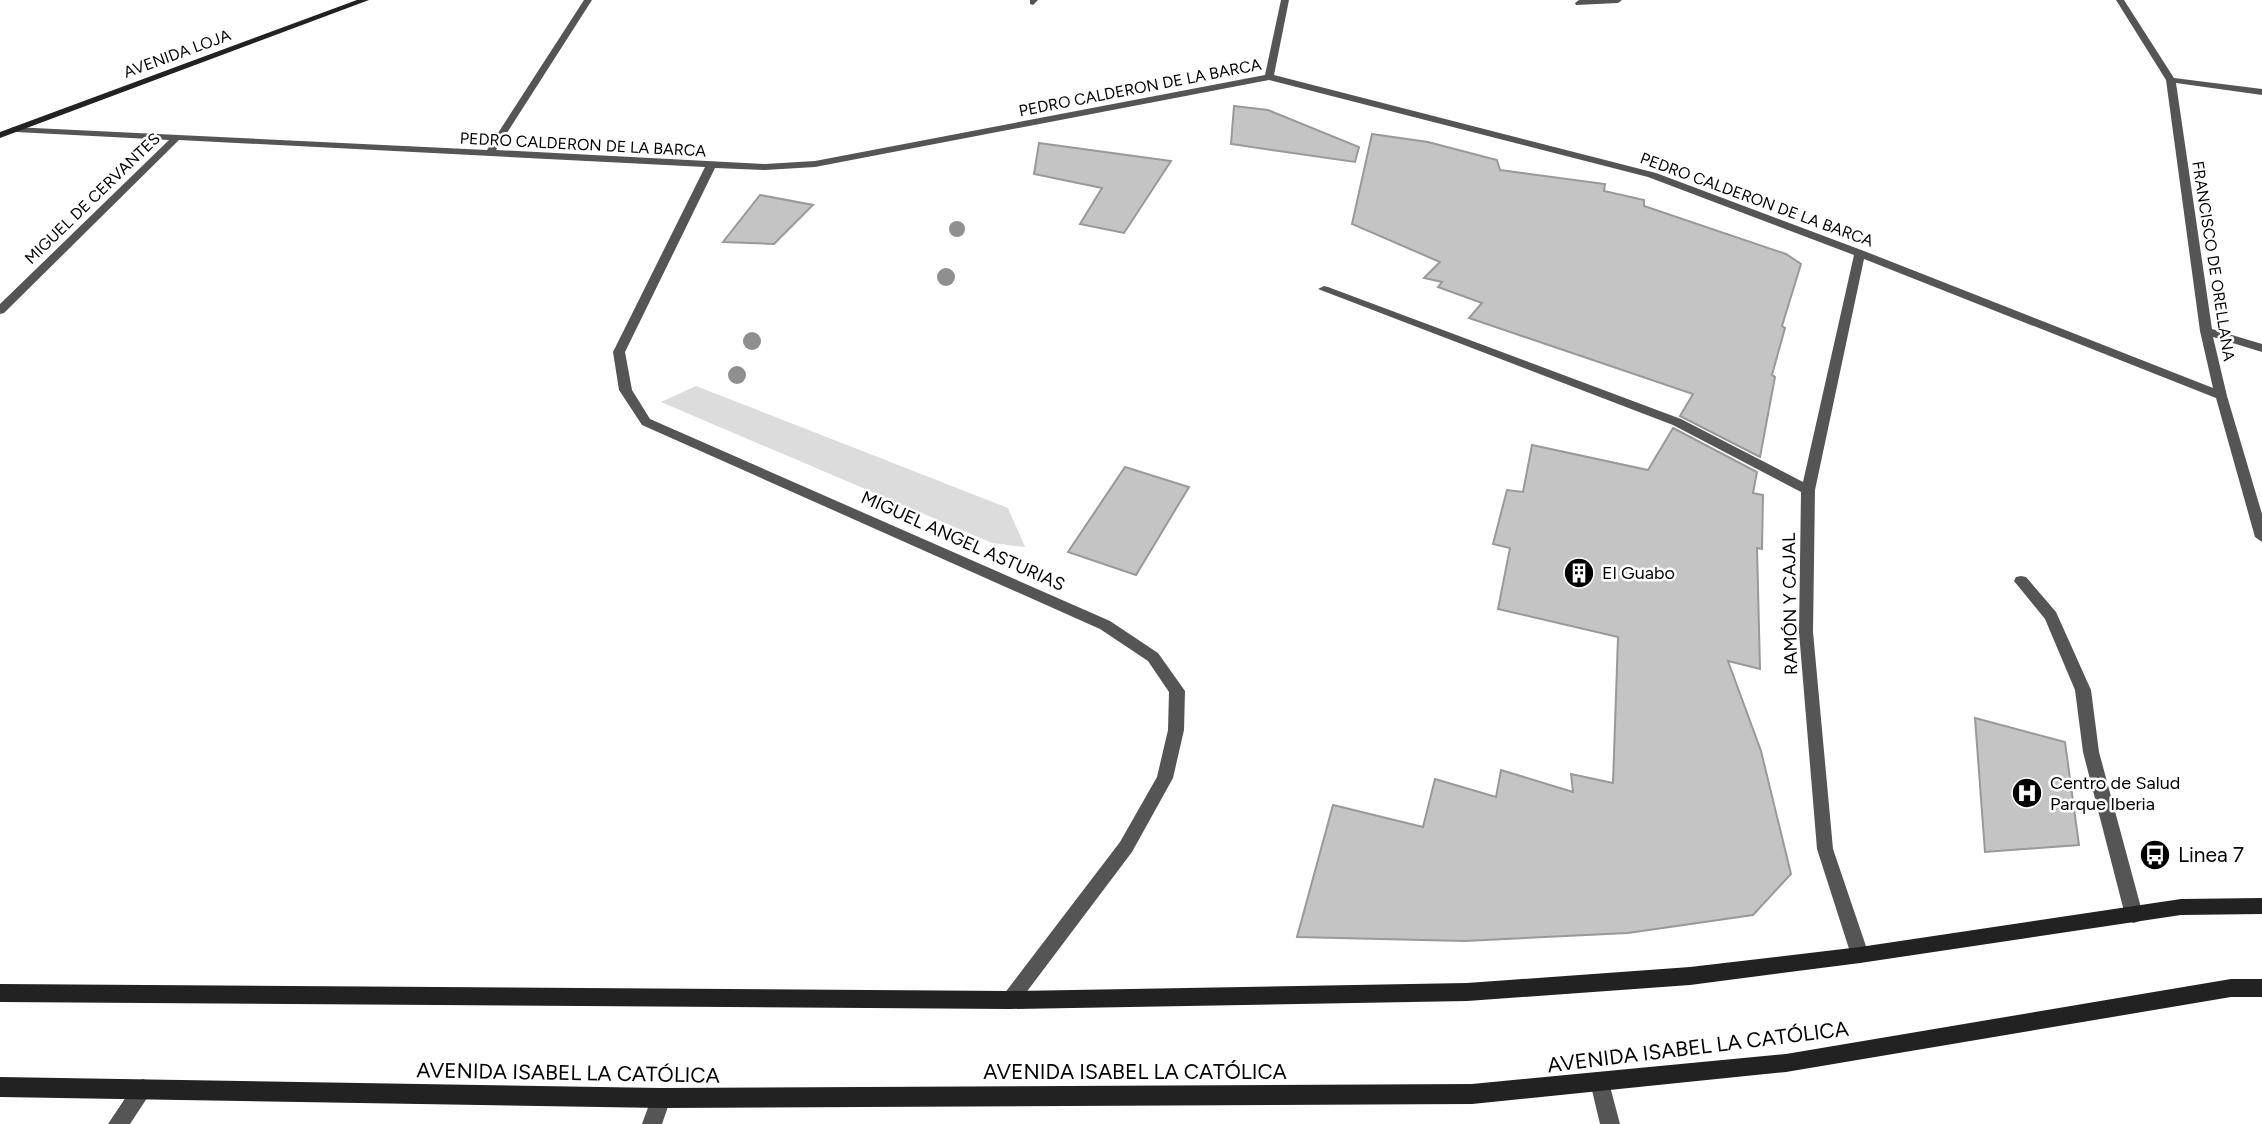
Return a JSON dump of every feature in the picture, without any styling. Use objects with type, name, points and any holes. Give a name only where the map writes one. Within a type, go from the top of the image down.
[{"type":"main road","name":"AVENIDA LOJA","points":[[0,135],[365,0]]},
{"type":"main road","points":[[0,993],[1010,1000],[1467,992],[1690,976],[1860,955],[2181,907],[2262,906]]},
{"type":"main road","name":"AVENIDA ISABEL LA CATÓLICA","points":[[0,1087],[661,1098],[1472,1094],[1787,1063],[2231,988],[2262,988]]},
{"type":"street","points":[[489,154],[587,0]]},
{"type":"street","points":[[1269,77],[1285,0]]},
{"type":"street","points":[[1579,3],[1618,0]]},
{"type":"street","name":"FRANCISCO DE ORELLANA","points":[[2120,0],[2171,80],[2206,331],[2221,396],[2262,537]]},
{"type":"street","name":"PEDRO CALDERON DE LA BARCA","points":[[16,129],[711,166],[815,164],[1269,77],[1652,175],[1860,253],[2221,396]]},
{"type":"street","points":[[2171,80],[2262,92]]},
{"type":"street","name":"MIGUEL DE CERVANTES","points":[[0,310],[176,138]]},
{"type":"street","name":"MIGUEL ANGEL ASTURIAS","points":[[711,166],[619,352],[620,379],[629,402],[646,422],[1105,625],[1153,657],[1177,691],[1176,730],[1165,778],[1126,847],[1010,1000]]},
{"type":"street","name":"RAMÓN Y CAJAL","points":[[1860,253],[1808,489],[1806,632],[1825,849],[1860,955]]},
{"type":"street","points":[[1324,289],[1676,422],[1808,489]]},
{"type":"street","points":[[2206,331],[2262,348]]},
{"type":"street","points":[[2021,581],[2051,616],[2083,690],[2091,752],[2134,915]]},
{"type":"street","points":[[1600,1082],[1610,1124]]},
{"type":"street","points":[[118,1124],[143,1089]]},
{"type":"street","points":[[652,1124],[661,1098]]},
{"type":"shaded area","points":[[696,386],[1008,508],[1025,547],[992,543],[661,402]]},
{"type":"building","points":[[1234,106],[1268,110],[1359,147],[1355,162],[1231,144]]},
{"type":"building","points":[[1372,134],[1428,142],[1497,160],[1500,170],[1605,184],[1604,191],[1644,200],[1644,206],[1786,254],[1801,264],[1782,326],[1785,328],[1772,375],[1775,377],[1760,457],[1680,416],[1693,394],[1469,318],[1482,303],[1438,287],[1442,282],[1424,278],[1440,262],[1352,224]]},
{"type":"building","points":[[1039,143],[1171,161],[1124,233],[1080,224],[1102,188],[1034,174]]},
{"type":"building","points":[[760,195],[813,205],[774,244],[723,242]]},
{"type":"building","points":[[1673,428],[1757,472],[1753,493],[1763,495],[1762,549],[1757,548],[1760,669],[1728,661],[1761,751],[1791,874],[1753,915],[1628,933],[1465,941],[1297,937],[1333,805],[1423,827],[1435,779],[1496,797],[1501,770],[1573,792],[1571,774],[1613,783],[1618,637],[1498,609],[1510,548],[1493,544],[1507,490],[1523,492],[1532,445],[1648,470]]},
{"type":"building","points":[[1125,467],[1189,487],[1136,575],[1068,552]]},
{"type":"building","name":"Centro de Salud Parque Iberia","points":[[1975,718],[2065,742],[2079,845],[1985,852]]},
{"type":"place","name":"El Guabo","points":[[1579,573]]},
{"type":"place","name":"Centro de Salud Parque Iberia","points":[[2027,793]]},
{"type":"place","name":"Linea 7","points":[[2155,855]]}]
